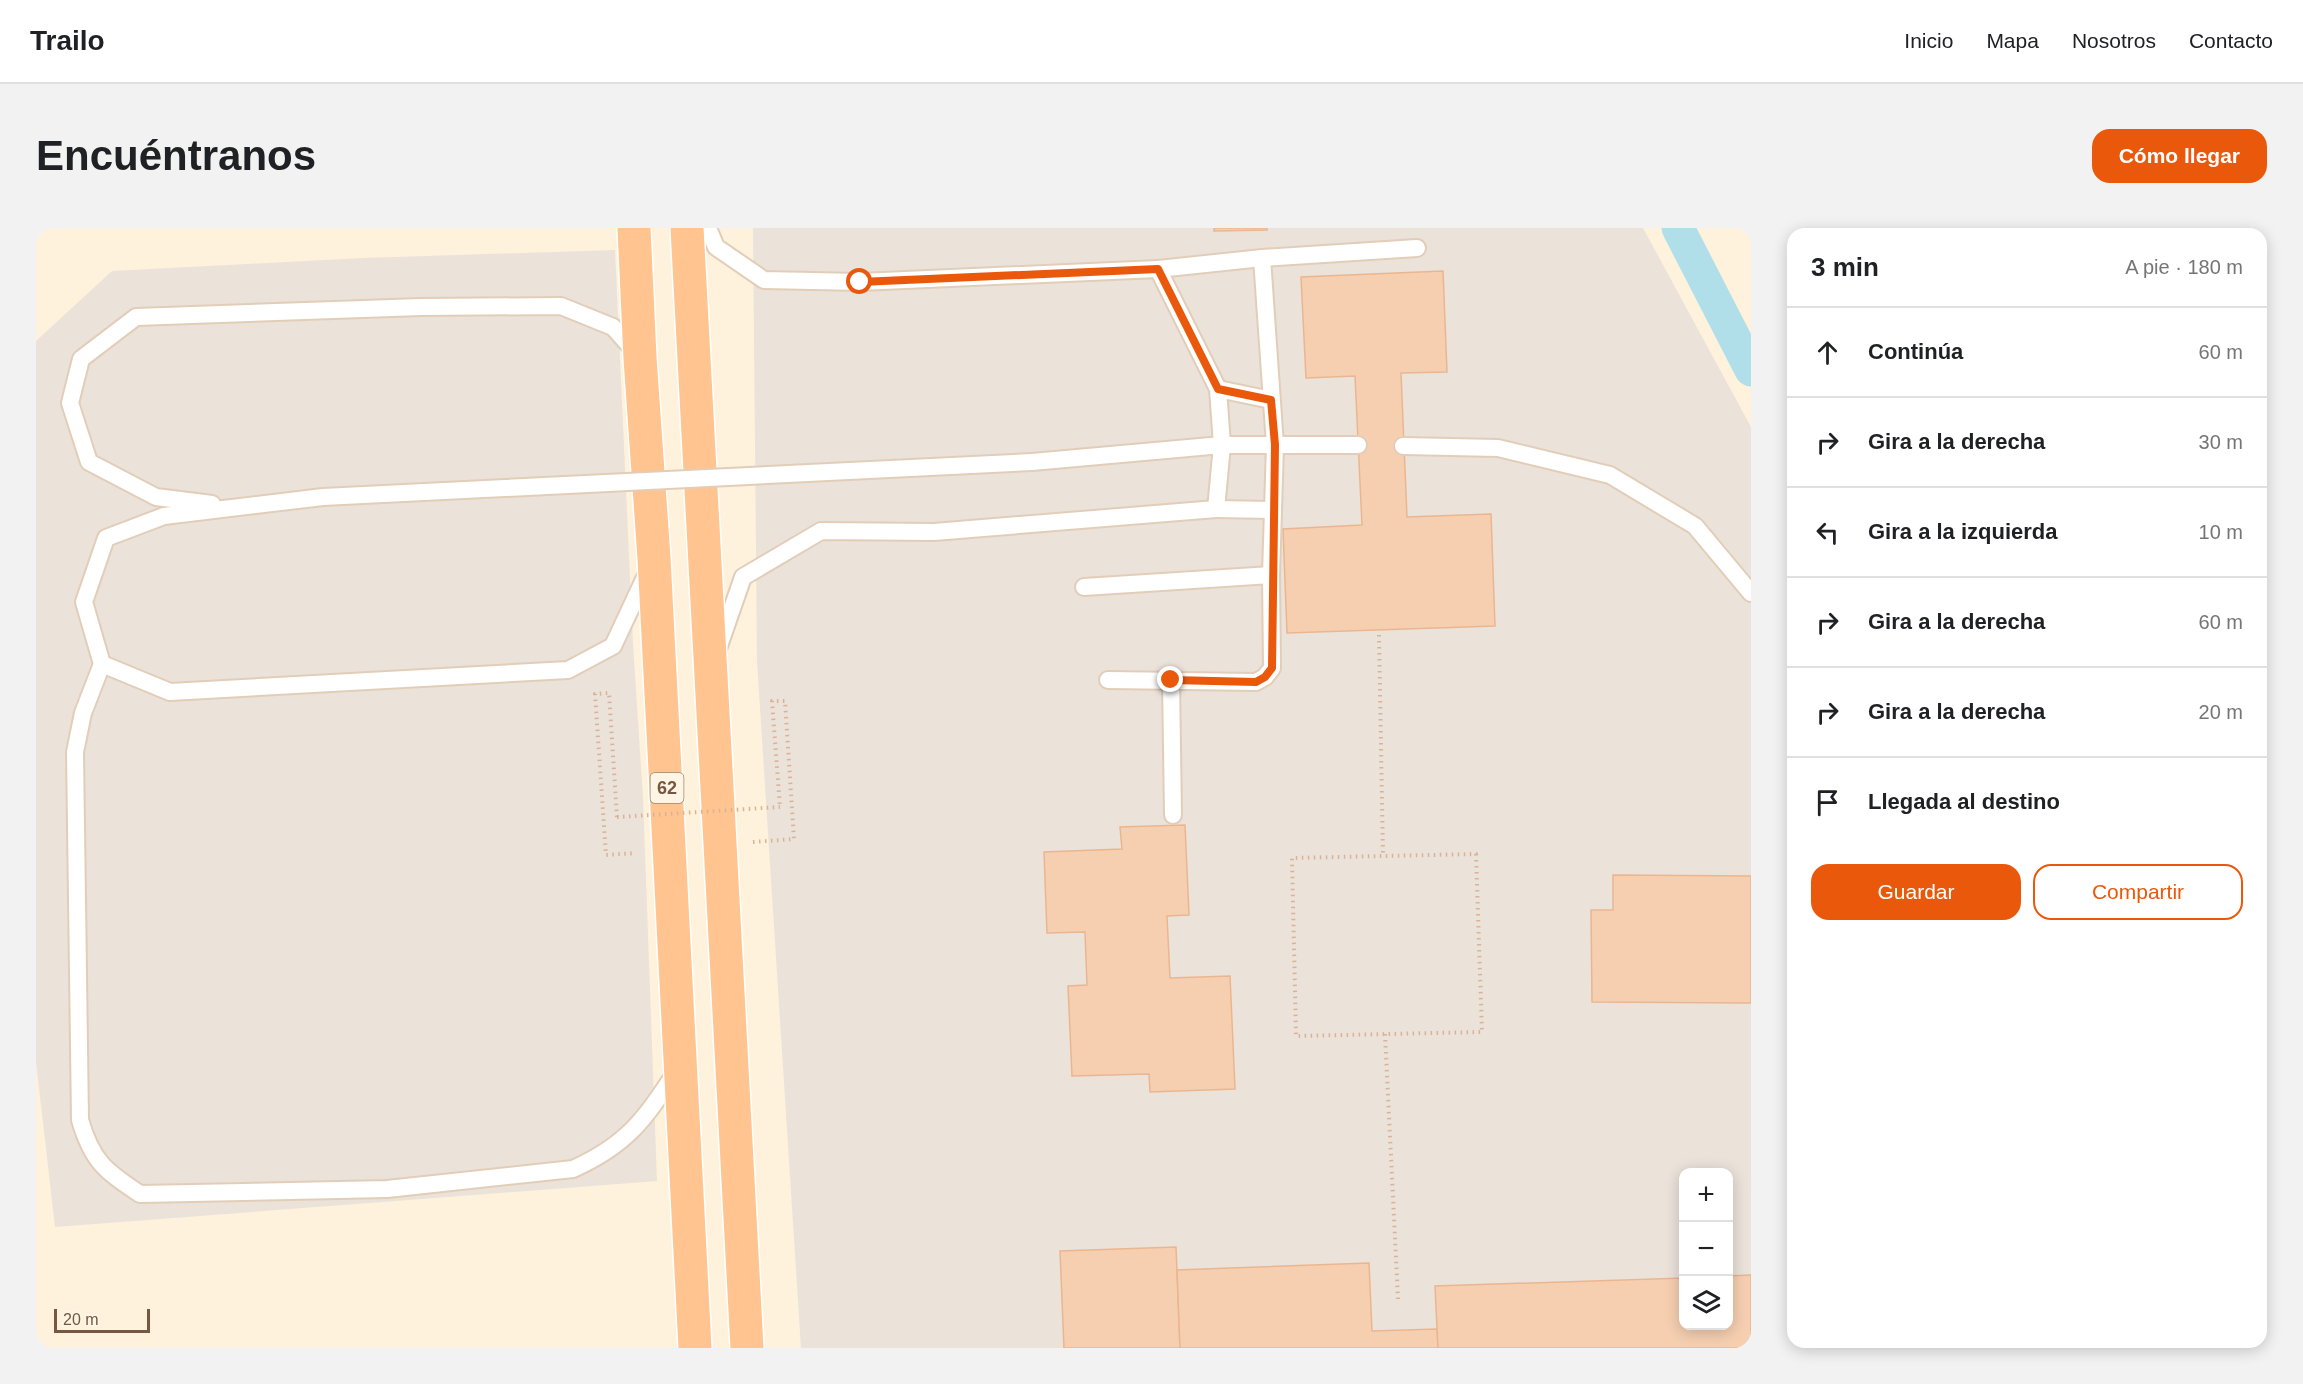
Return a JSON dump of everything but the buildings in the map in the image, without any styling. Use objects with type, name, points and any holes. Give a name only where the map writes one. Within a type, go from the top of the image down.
[{"type":"highway","name":"62","points":[[634,228],[670,851],[695,1348]]},
{"type":"highway","points":[[687,228],[747,1348]]},
{"type":"lane","points":[[708,228],[716,248],[764,280],[860,282],[1158,269],[1262,258],[1417,248]]},
{"type":"lane","points":[[1108,680],[1256,682],[1265,677],[1272,668],[1271,575],[1275,445],[1262,258]]},
{"type":"lane","points":[[1158,269],[1218,389],[1222,445],[1216,509]]},
{"type":"lane","points":[[243,508],[156,497],[89,462],[70,403],[81,359],[136,317],[421,307],[561,306],[613,327],[640,358]]},
{"type":"lane","points":[[1218,389],[1271,400]]},
{"type":"lane","points":[[681,1065],[631,1134],[601,1156],[573,1169],[387,1189],[140,1194],[112,1176],[96,1161],[87,1144],[80,1120],[75,752],[83,713],[102,664],[84,602],[106,538],[164,516],[323,497],[1032,462],[1222,445],[1358,445]]},
{"type":"lane","points":[[1403,446],[1498,448],[1610,475],[1695,526],[1751,593]]},
{"type":"lane","points":[[710,673],[743,577],[821,531],[934,532],[1216,509],[1273,510]]},
{"type":"lane","points":[[102,664],[170,692],[568,670],[613,645],[654,558]]},
{"type":"lane","points":[[1084,586],[1271,575]]},
{"type":"lane","points":[[1171,680],[1173,815]]},
{"type":"path","points":[[1378,635],[1383,856]]},
{"type":"path","points":[[670,851],[606,855],[595,694],[609,693],[617,817],[780,807],[772,701],[785,701],[794,839],[719,844]]},
{"type":"path","points":[[1476,854],[1482,1032],[1296,1036],[1292,858],[1383,856],[1476,854]]},
{"type":"path","points":[[1384,1034],[1398,1299]]},
{"type":"shaded area","points":[[753,228],[1643,228],[1751,427],[1751,1348],[801,1348],[757,661]]},
{"type":"shaded area","points":[[615,250],[633,643],[643,798],[657,1181],[55,1227],[36,1062],[36,341],[112,271],[363,258]]},
{"type":"waterway","points":[[1678,228],[1751,370]]},
{"type":"route","points":[[860,282],[1158,269],[1218,389],[1271,400],[1275,445],[1271,575],[1272,668],[1265,677],[1256,682],[1171,680]]}]
